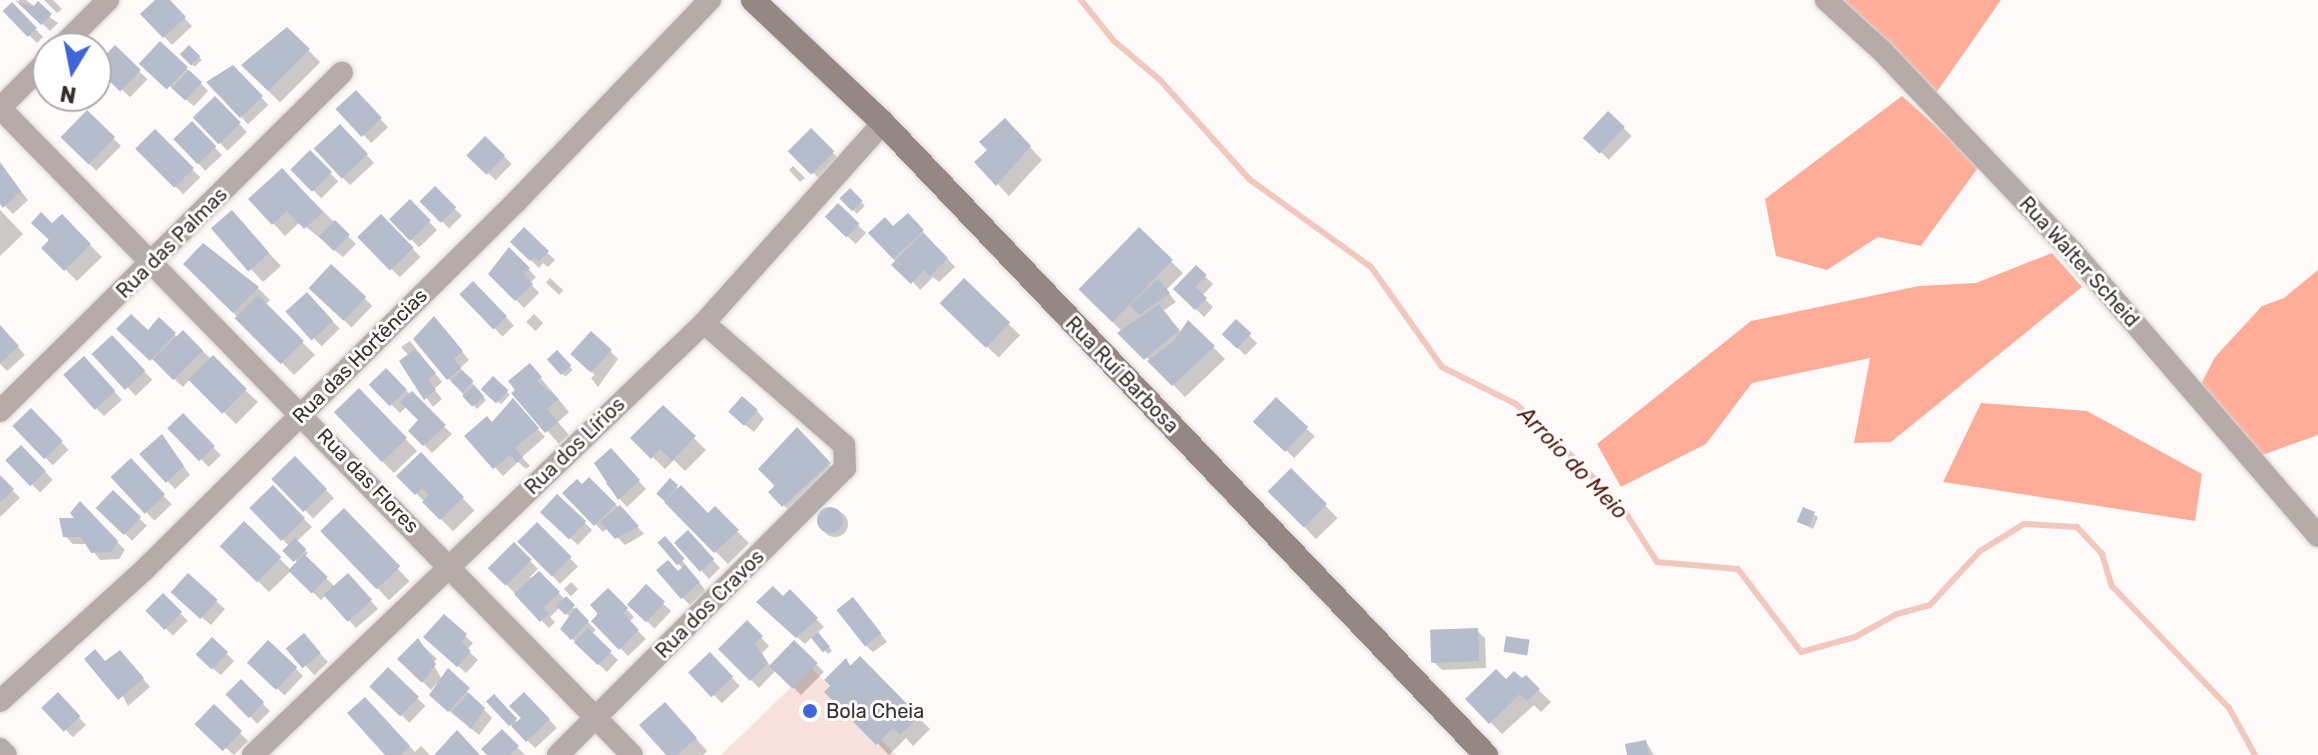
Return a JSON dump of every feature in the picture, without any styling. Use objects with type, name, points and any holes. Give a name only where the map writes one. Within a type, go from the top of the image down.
[{"type":"main road","name":"Rua Ruí Barbosa","points":[[753,0],[883,123],[1486,755]]},
{"type":"street","points":[[76,32],[108,0]]},
{"type":"street","name":"Rua das Hortências","points":[[0,701],[144,570],[710,0]]},
{"type":"street","name":"Rua Walter Scheid","points":[[1826,0],[1882,51],[2051,229],[2318,536]]},
{"type":"street","name":"Rua das Palmas","points":[[0,411],[342,73]]},
{"type":"street","points":[[0,108],[32,76]]},
{"type":"street","name":"Rua das Flores","points":[[0,108],[302,413],[632,755]]},
{"type":"street","name":"Rua dos Lírios","points":[[253,755],[704,323],[883,123]]},
{"type":"street","name":"Rua dos Cravos","points":[[558,755],[845,468],[844,445],[704,323]]},
{"type":"street","points":[[0,749],[6,755]]},
{"type":"shaded area","points":[[1840,0],[2001,0],[1936,93]]},
{"type":"shaded area","points":[[1902,96],[1980,165],[1921,246],[1878,237],[1827,270],[1776,256],[1765,199]]},
{"type":"shaded area","points":[[2052,253],[2082,287],[1891,442],[1854,443],[1870,358],[1752,383],[1706,444],[1621,487],[1597,444],[1751,321],[1919,286],[1976,283]]},
{"type":"shaded area","points":[[2318,270],[2318,435],[2260,456],[2200,386],[2215,357],[2262,306],[2284,298]]},
{"type":"shaded area","points":[[1981,403],[2087,411],[2202,474],[2195,521],[1943,482]]},
{"type":"shaded area","name":"Bola Cheia","points":[[811,668],[896,755],[721,755]]},
{"type":"building","points":[[15,0],[33,7],[38,1],[52,14],[41,25]]},
{"type":"building","points":[[155,0],[170,0],[186,17],[163,38],[140,14]]},
{"type":"building","points":[[12,2],[37,28],[28,37],[3,11]]},
{"type":"building","points":[[287,27],[310,49],[268,91],[241,65]]},
{"type":"building","points":[[160,41],[188,67],[167,90],[139,64]]},
{"type":"building","points":[[115,45],[141,70],[120,92],[112,84],[112,48]]},
{"type":"building","points":[[189,45],[200,56],[191,66],[180,54]]},
{"type":"building","points":[[233,65],[263,96],[240,118],[206,82]]},
{"type":"building","points":[[189,70],[202,82],[185,101],[172,88]]},
{"type":"building","points":[[356,90],[382,118],[361,137],[336,109]]},
{"type":"building","points":[[215,96],[241,123],[218,144],[193,118]]},
{"type":"building","points":[[1608,111],[1625,127],[1600,154],[1583,138]]},
{"type":"building","points":[[85,112],[89,112],[115,137],[89,164],[61,137]]},
{"type":"building","points":[[1005,118],[1031,146],[996,186],[974,162],[987,150],[979,142]]},
{"type":"building","points":[[192,121],[216,146],[198,164],[173,139]]},
{"type":"building","points":[[340,124],[368,154],[342,179],[314,149]]},
{"type":"building","points":[[811,128],[834,151],[811,175],[788,151]]},
{"type":"building","points":[[155,129],[194,168],[174,188],[135,149]]},
{"type":"building","points":[[485,136],[505,155],[486,175],[466,155]]},
{"type":"building","points":[[310,150],[332,172],[312,192],[290,170]]},
{"type":"building","points":[[0,162],[21,191],[3,208],[0,204]]},
{"type":"building","points":[[282,168],[323,212],[304,229],[287,211],[272,225],[248,199]]},
{"type":"building","points":[[435,186],[456,207],[441,223],[419,202]]},
{"type":"building","points":[[850,188],[863,201],[852,211],[839,199]]},
{"type":"building","points":[[410,199],[431,221],[410,241],[389,219]]},
{"type":"building","points":[[838,203],[860,224],[846,238],[825,217]]},
{"type":"building","points":[[232,210],[269,253],[248,271],[211,228]]},
{"type":"building","points":[[41,212],[52,223],[62,214],[91,244],[64,271],[41,248],[49,240],[31,223]]},
{"type":"building","points":[[908,213],[924,230],[893,259],[868,233],[885,217],[893,226]]},
{"type":"building","points":[[381,214],[414,248],[390,271],[357,237]]},
{"type":"building","points":[[335,220],[350,235],[334,251],[319,236]]},
{"type":"building","points":[[524,227],[549,251],[539,261],[534,257],[530,261],[510,242]]},
{"type":"building","points":[[1139,227],[1173,260],[1112,322],[1079,290]]},
{"type":"building","points":[[923,233],[948,258],[930,276],[924,270],[911,284],[891,265]]},
{"type":"building","points":[[203,243],[259,287],[233,313],[183,264]]},
{"type":"building","points":[[509,247],[530,268],[524,274],[533,284],[515,301],[488,274]]},
{"type":"building","points":[[331,264],[366,297],[344,321],[308,288]]},
{"type":"building","points":[[1196,265],[1207,275],[1195,287],[1207,298],[1195,310],[1173,289]]},
{"type":"building","points":[[964,278],[1010,322],[986,348],[940,303]]},
{"type":"building","points":[[1158,279],[1170,293],[1139,315],[1130,305]]},
{"type":"building","points":[[473,281],[507,316],[493,329],[459,294]]},
{"type":"building","points":[[307,292],[333,321],[312,340],[285,311]]},
{"type":"building","points":[[258,295],[304,341],[281,364],[235,318]]},
{"type":"building","points":[[1159,304],[1179,330],[1144,360],[1117,333]]},
{"type":"building","points":[[131,314],[148,330],[159,317],[176,333],[150,361],[116,329]]},
{"type":"building","points":[[434,316],[463,351],[454,359],[461,368],[447,380],[413,339]]},
{"type":"building","points":[[1236,319],[1251,333],[1237,349],[1222,334]]},
{"type":"building","points":[[1188,320],[1215,346],[1172,386],[1147,361],[1174,341]]},
{"type":"building","points":[[0,325],[19,346],[0,363]]},
{"type":"building","points":[[183,330],[203,351],[173,380],[153,359]]},
{"type":"building","points":[[591,331],[612,350],[591,373],[570,354]]},
{"type":"building","points":[[112,335],[145,371],[125,390],[92,354]]},
{"type":"building","points":[[415,349],[436,373],[428,380],[436,390],[424,400],[399,361]]},
{"type":"building","points":[[557,350],[571,365],[561,375],[547,360]]},
{"type":"building","points":[[213,355],[247,389],[222,414],[188,380]]},
{"type":"building","points":[[84,356],[115,391],[95,410],[63,375]]},
{"type":"building","points":[[530,363],[542,377],[537,381],[559,399],[547,409],[558,422],[545,433],[511,393],[515,390],[508,381]]},
{"type":"building","points":[[386,368],[407,390],[390,406],[369,385]]},
{"type":"building","points":[[462,370],[474,381],[463,393],[451,382]]},
{"type":"building","points":[[493,376],[508,390],[496,403],[481,389]]},
{"type":"building","points":[[474,385],[484,396],[472,407],[462,396]]},
{"type":"building","points":[[359,388],[407,438],[382,462],[334,412]]},
{"type":"building","points":[[412,391],[446,425],[423,446],[408,431],[418,420],[400,402]]},
{"type":"building","points":[[742,396],[758,410],[744,426],[728,412]]},
{"type":"building","points":[[1276,397],[1308,427],[1285,452],[1253,422]]},
{"type":"building","points":[[513,398],[539,428],[515,448],[523,457],[517,463],[510,455],[493,469],[464,436],[487,416],[492,422]]},
{"type":"building","points":[[663,405],[696,436],[672,461],[660,449],[651,459],[630,438]]},
{"type":"building","points":[[31,408],[63,441],[44,459],[12,426]]},
{"type":"building","points":[[183,413],[215,446],[199,461],[167,428]]},
{"type":"building","points":[[797,427],[831,463],[782,507],[768,492],[775,486],[758,469]]},
{"type":"building","points":[[162,434],[184,466],[166,483],[139,454]]},
{"type":"building","points":[[21,445],[46,471],[30,486],[5,460]]},
{"type":"building","points":[[611,448],[640,480],[618,500],[594,463]]},
{"type":"building","points":[[421,452],[464,497],[440,520],[422,502],[429,495],[422,488],[415,495],[396,476]]},
{"type":"building","points":[[295,456],[327,489],[303,512],[271,479]]},
{"type":"building","points":[[131,458],[165,495],[145,514],[111,477]]},
{"type":"building","points":[[1291,468],[1327,504],[1304,527],[1268,491]]},
{"type":"building","points":[[0,475],[14,489],[0,502]]},
{"type":"building","points":[[589,477],[616,504],[594,526],[562,493],[577,479],[582,484]]},
{"type":"building","points":[[670,478],[678,485],[665,501],[656,494]]},
{"type":"building","points":[[273,485],[305,518],[281,541],[249,508]]},
{"type":"building","points":[[681,485],[708,513],[715,506],[739,530],[714,553],[664,502]]},
{"type":"building","points":[[113,490],[141,517],[124,535],[96,508]]},
{"type":"building","points":[[557,494],[586,521],[569,540],[540,512]]},
{"type":"building","points":[[80,501],[118,541],[111,552],[91,553],[81,537],[63,537],[59,518],[74,518],[70,513]]},
{"type":"building","points":[[620,505],[639,526],[615,539],[600,522]]},
{"type":"building","points":[[830,507],[839,511],[843,520],[839,529],[830,533],[821,529],[817,520],[821,511]]},
{"type":"building","points":[[1803,507],[1815,512],[1809,527],[1797,522]]},
{"type":"building","points":[[344,508],[400,566],[377,589],[320,531]]},
{"type":"building","points":[[244,521],[281,557],[257,582],[220,546]]},
{"type":"building","points":[[537,522],[572,557],[552,576],[517,542]]},
{"type":"building","points":[[688,530],[714,559],[700,572],[674,543]]},
{"type":"building","points":[[665,536],[685,559],[677,565],[657,543]]},
{"type":"building","points":[[295,538],[306,549],[294,562],[282,551]]},
{"type":"building","points":[[514,542],[532,560],[506,586],[488,568]]},
{"type":"building","points":[[304,554],[328,577],[312,593],[288,571]]},
{"type":"building","points":[[668,560],[678,571],[685,565],[700,582],[681,599],[656,570]]},
{"type":"building","points":[[539,571],[560,592],[543,608],[549,613],[540,622],[514,594]]},
{"type":"building","points":[[188,573],[218,600],[200,619],[171,592]]},
{"type":"building","points":[[348,573],[372,600],[348,622],[323,595]]},
{"type":"building","points":[[646,584],[665,602],[646,622],[627,604]]},
{"type":"building","points":[[773,586],[783,596],[790,589],[818,618],[796,638],[756,602]]},
{"type":"building","points":[[608,588],[628,608],[623,613],[639,630],[619,650],[591,621],[598,614],[590,605]]},
{"type":"building","points":[[163,593],[182,612],[164,630],[145,611]]},
{"type":"building","points":[[566,596],[575,605],[565,615],[556,606]]},
{"type":"building","points":[[853,597],[881,633],[865,646],[836,610]]},
{"type":"building","points":[[576,607],[589,621],[571,640],[560,629]]},
{"type":"building","points":[[444,614],[467,634],[461,642],[471,651],[457,667],[423,637]]},
{"type":"building","points":[[747,620],[763,636],[755,644],[768,663],[750,681],[718,649]]},
{"type":"building","points":[[588,628],[612,651],[598,665],[574,642]]},
{"type":"building","points":[[1478,628],[1479,661],[1431,663],[1430,630]]},
{"type":"building","points":[[818,632],[830,647],[823,652],[811,638]]},
{"type":"building","points":[[304,633],[321,653],[302,668],[286,648]]},
{"type":"building","points":[[1506,636],[1530,640],[1527,656],[1503,652]]},
{"type":"building","points":[[212,637],[228,652],[212,670],[196,655]]},
{"type":"building","points":[[418,638],[436,664],[422,683],[397,659]]},
{"type":"building","points":[[268,640],[297,667],[276,690],[247,663]]},
{"type":"building","points":[[794,640],[818,663],[793,689],[769,666]]},
{"type":"building","points":[[95,649],[105,661],[120,650],[144,678],[118,700],[84,659]]},
{"type":"building","points":[[710,652],[733,677],[711,697],[688,672]]},
{"type":"building","points":[[860,656],[919,716],[900,735],[893,728],[876,745],[824,692],[830,686],[824,680],[846,658],[850,666]]},
{"type":"building","points":[[388,667],[419,697],[400,716],[369,686]]},
{"type":"building","points":[[448,668],[470,688],[448,712],[429,695]]},
{"type":"building","points":[[1496,669],[1506,679],[1514,671],[1522,678],[1526,675],[1540,689],[1527,701],[1520,694],[1489,724],[1465,699]]},
{"type":"building","points":[[241,679],[264,702],[249,718],[225,695]]},
{"type":"building","points":[[58,692],[81,716],[64,732],[41,708]]},
{"type":"building","points":[[524,692],[550,719],[526,742],[511,726],[521,718],[509,706]]},
{"type":"building","points":[[469,693],[485,708],[471,729],[452,711]]},
{"type":"building","points":[[494,694],[517,719],[509,726],[486,702]]},
{"type":"building","points":[[365,697],[410,746],[400,755],[385,755],[347,713]]},
{"type":"building","points":[[665,702],[697,738],[677,755],[666,755],[639,725]]},
{"type":"building","points":[[214,704],[242,731],[223,751],[195,724]]},
{"type":"building","points":[[502,729],[519,746],[510,755],[487,755],[481,749]]},
{"type":"building","points":[[457,730],[480,755],[434,755]]},
{"type":"building","points":[[1646,740],[1649,755],[1627,755],[1625,744]]},
{"type":"waterway","name":"Arroio do Meio","points":[[1081,0],[1114,41],[1160,80],[1249,179],[1371,267],[1442,367],[1516,404],[1579,463],[1622,507],[1657,562],[1738,569],[1801,652],[1855,637],[1897,614],[1930,605],[1980,551],[2024,524],[2077,527],[2102,554],[2112,586],[2229,708],[2255,755]]},
{"type":"place","name":"Bola Cheia","points":[[810,711]]}]
